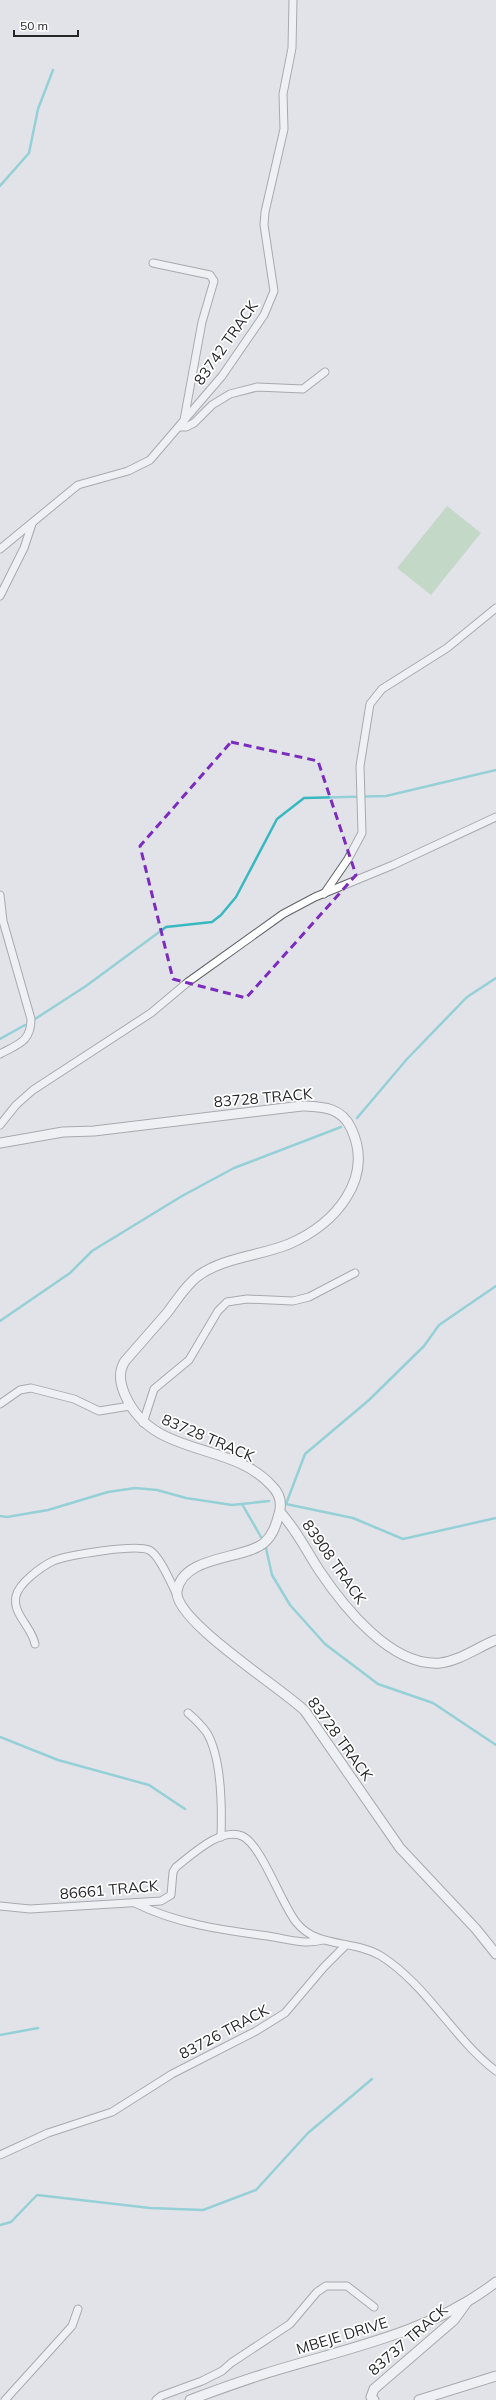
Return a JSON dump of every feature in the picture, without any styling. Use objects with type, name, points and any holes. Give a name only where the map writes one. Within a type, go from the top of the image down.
[{"type":"street","name":"83742 TRACK","points":[[0,549],[78,485],[140,467],[150,460],[182,425],[222,376],[264,314],[274,291],[264,226],[264,212],[284,130],[283,94],[292,48],[293,0]]},
{"type":"street","points":[[153,263],[205,273],[210,275],[214,281],[202,322],[182,425],[186,427],[194,423],[212,405],[230,394],[257,387],[303,388],[325,372]]},
{"type":"street","points":[[0,596],[24,548],[32,523]]},
{"type":"street","points":[[324,894],[348,860],[362,833],[360,766],[370,704],[382,689],[448,648],[496,608]]},
{"type":"street","points":[[0,1125],[16,1105],[33,1090],[144,1017],[268,924],[324,894],[393,866],[496,817]]},
{"type":"street","points":[[0,895],[3,921],[32,1019],[31,1029],[26,1040],[0,1054]]},
{"type":"street","name":"83728 TRACK","points":[[0,1143],[63,1132],[94,1131],[302,1106],[334,1109],[349,1124],[358,1148],[358,1173],[352,1189],[340,1206],[314,1230],[301,1238],[266,1252],[215,1267],[190,1283],[122,1366],[120,1380],[130,1406],[144,1423],[168,1438],[235,1462],[263,1478],[278,1493],[280,1500],[280,1512],[275,1528],[262,1544],[195,1568],[180,1584],[177,1591],[178,1597],[186,1611],[222,1648],[292,1698],[305,1711],[400,1848],[476,1928],[496,1954]]},
{"type":"street","points":[[144,1423],[150,1396],[154,1389],[188,1360],[218,1311],[227,1302],[247,1298],[293,1301],[309,1298],[355,1273]]},
{"type":"street","points":[[0,1404],[20,1390],[31,1388],[74,1399],[99,1411],[130,1406]]},
{"type":"street","name":"83908 TRACK","points":[[280,1512],[295,1530],[319,1570],[346,1606],[368,1629],[398,1651],[420,1660],[440,1663],[458,1658],[496,1640]]},
{"type":"street","points":[[35,1644],[32,1634],[16,1608],[16,1596],[28,1580],[47,1564],[58,1559],[109,1550],[145,1549],[152,1552],[159,1560],[178,1597]]},
{"type":"street","points":[[188,1713],[207,1733],[215,1758],[219,1788],[221,1837],[234,1834],[249,1840],[263,1859],[271,1879],[291,1916],[309,1934],[346,1946],[365,1948],[380,1955],[393,1965],[496,2071]]},
{"type":"street","name":"86661 TRACK","points":[[0,1906],[30,1909],[135,1903],[167,1898],[172,1891],[173,1872],[176,1867],[221,1837]]},
{"type":"street","points":[[135,1903],[169,1918],[202,1927],[302,1942],[324,1940]]},
{"type":"street","name":"83726 TRACK","points":[[0,2156],[48,2133],[112,2112],[172,2074],[262,2028],[285,2013],[324,1966],[346,1946]]},
{"type":"street","name":"MBEJE DRIVE","points":[[190,2400],[264,2374],[388,2337],[428,2322],[468,2301],[496,2282]]},
{"type":"street","points":[[156,2400],[161,2396],[202,2381],[222,2371],[231,2363],[290,2324],[321,2288],[331,2285],[347,2286],[374,2306]]},
{"type":"street","name":"83737 TRACK","points":[[374,2400],[371,2397],[374,2389],[454,2320],[468,2301]]},
{"type":"street","points":[[5,2400],[72,2326],[78,2308]]},
{"type":"street","points":[[419,2400],[496,2376]]},
{"type":"highlighted area","points":[[231,742],[318,761],[356,875],[246,998],[173,979],[140,846]]},
{"type":"green space","points":[[447,506],[481,533],[431,595],[397,568]]},
{"type":"waterway","points":[[0,186],[29,153],[38,109],[53,70]]},
{"type":"waterway","points":[[35,1019],[86,986],[166,927],[212,922],[221,915],[236,897],[277,819],[304,798],[386,796],[496,770]]},
{"type":"waterway","points":[[357,1118],[407,1059],[467,997],[496,978]]},
{"type":"waterway","points":[[0,1039],[25,1025]]},
{"type":"waterway","points":[[0,1321],[70,1273],[92,1251],[182,1196],[234,1168],[341,1127]]},
{"type":"waterway","points":[[496,1286],[439,1325],[424,1346],[369,1400],[305,1454],[286,1504],[353,1518],[403,1539],[496,1518]]},
{"type":"waterway","points":[[0,1516],[7,1517],[48,1510],[108,1492],[135,1488],[157,1490],[186,1498],[232,1505],[269,1501]]},
{"type":"waterway","points":[[242,1504],[261,1537]]},
{"type":"waterway","points":[[266,1548],[272,1575],[290,1605],[325,1644],[378,1684],[433,1703],[496,1745]]},
{"type":"waterway","points":[[0,1737],[58,1760],[149,1785],[185,1809]]},
{"type":"waterway","points":[[0,2035],[38,2028]]},
{"type":"waterway","points":[[0,2225],[11,2222],[37,2195],[150,2208],[203,2210],[256,2190],[308,2133],[372,2079]]}]
